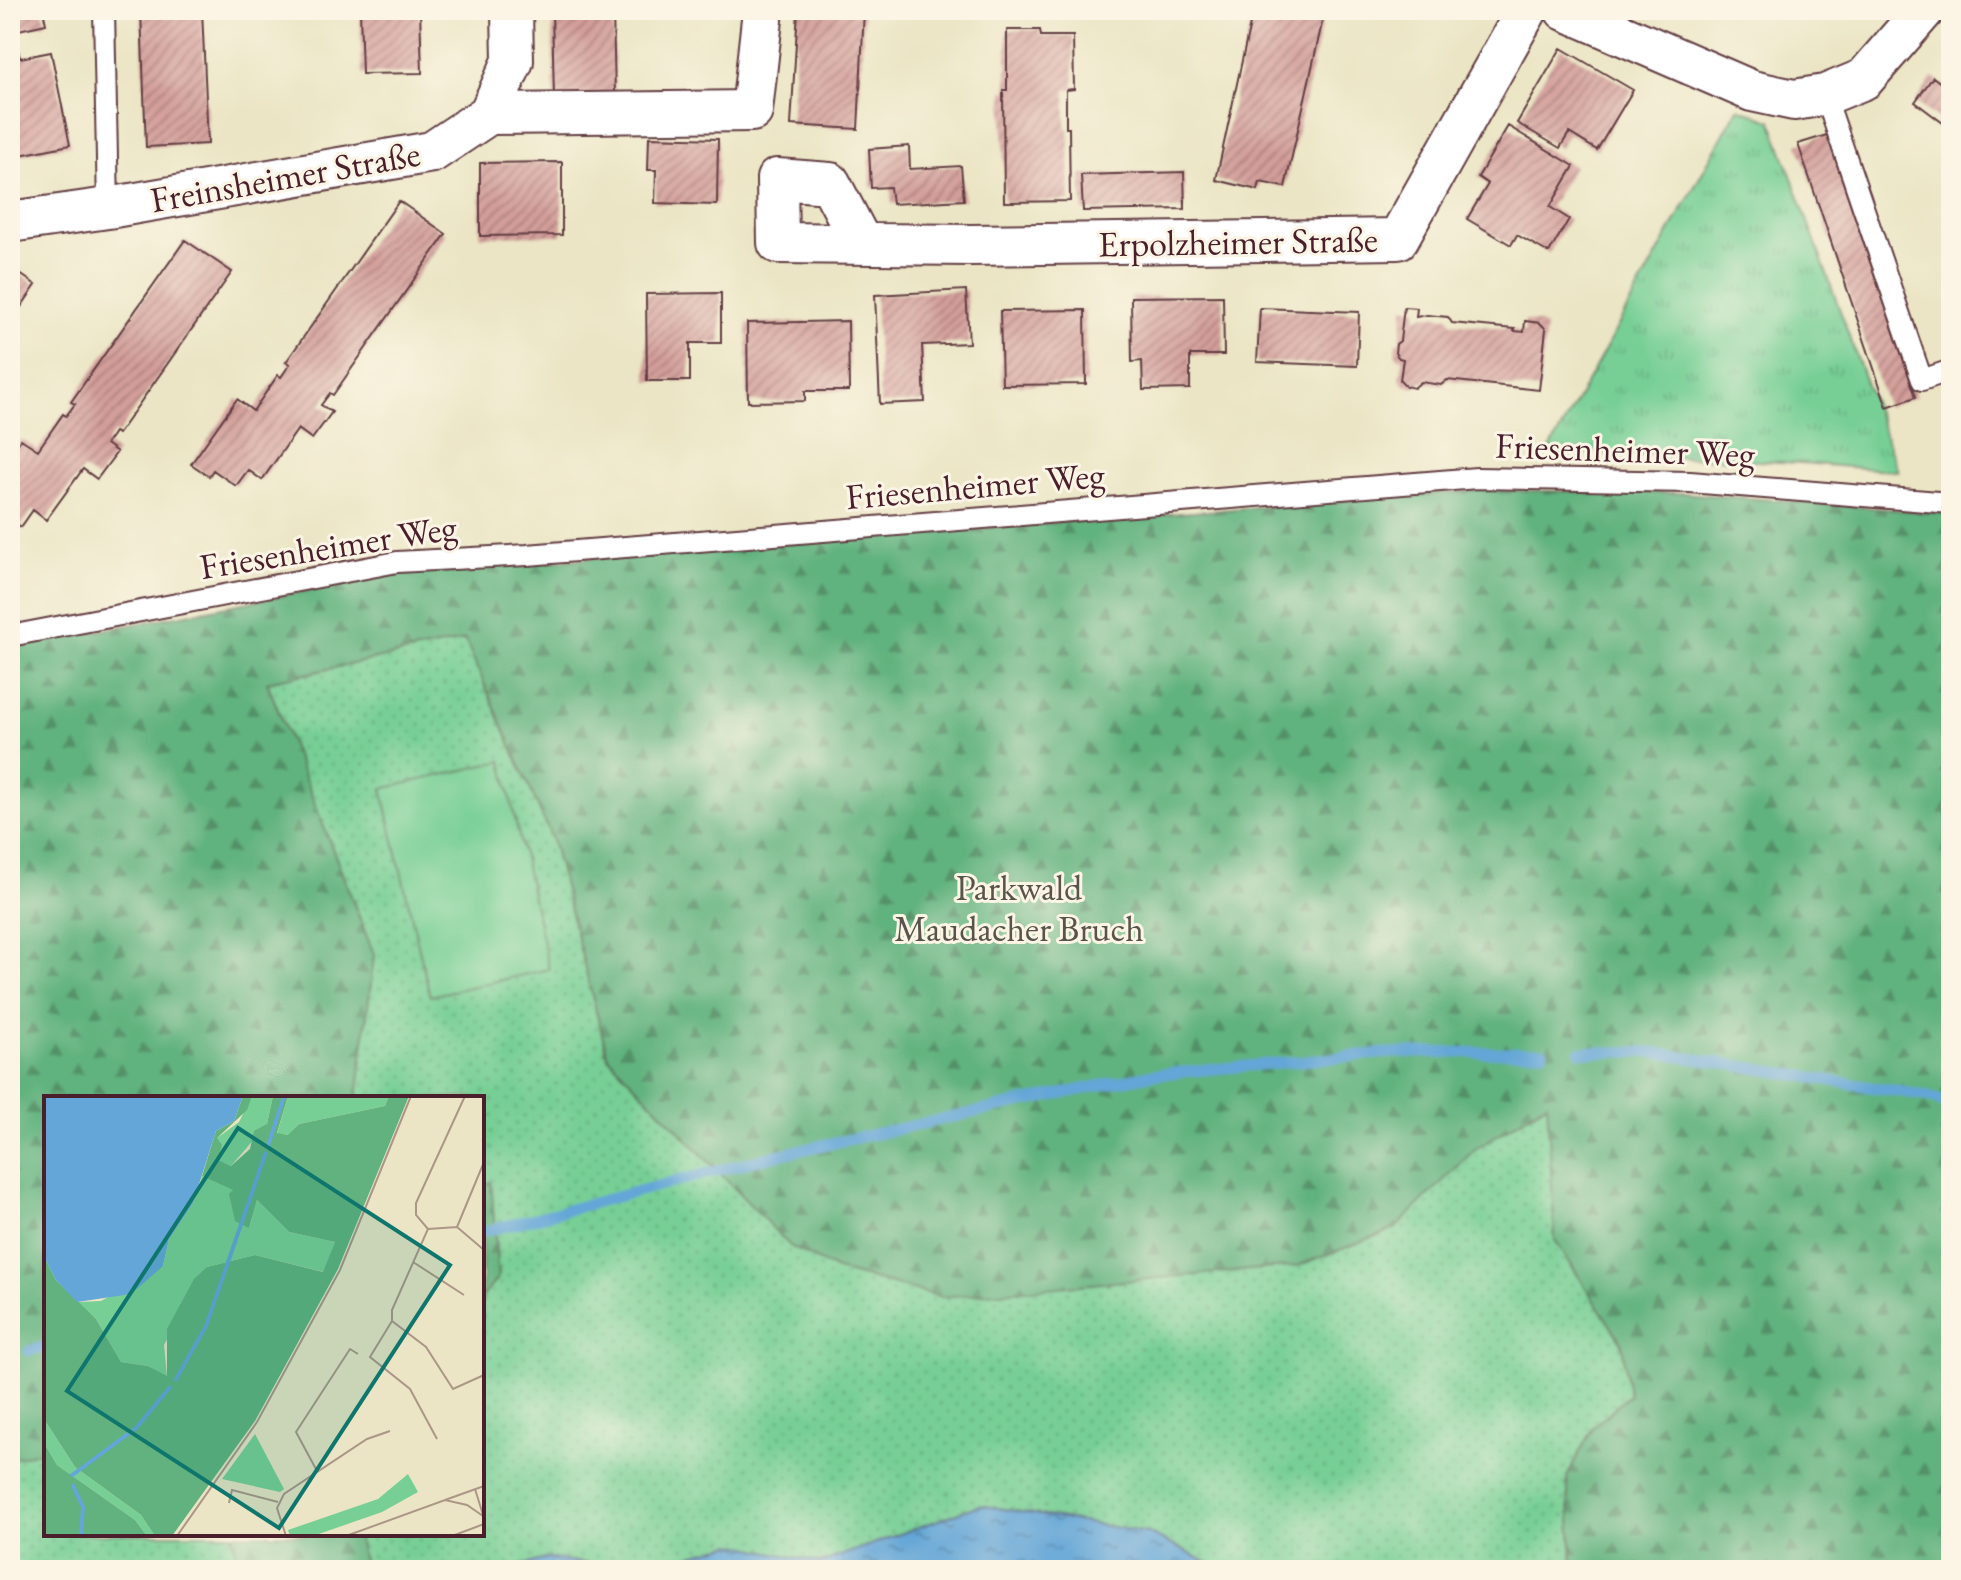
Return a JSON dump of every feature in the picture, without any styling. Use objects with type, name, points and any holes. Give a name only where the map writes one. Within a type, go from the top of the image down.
[{"type":"street","points":[[512,10],[513,61],[489,114],[752,111],[763,10]]},
{"type":"street","name":"Erpolzheimer Straße","points":[[862,244],[1398,239],[1527,10]]},
{"type":"street","points":[[1565,10],[1752,91],[1794,100],[1825,95],[1864,79],[1924,10]]},
{"type":"street","name":"Freinsheimer Straße","points":[[10,222],[432,152],[489,114]]},
{"type":"lane","points":[[104,10],[108,208]]},
{"type":"lane","points":[[1825,95],[1922,380],[1951,370]]},
{"type":"lane","name":"Friesenheimer Weg","points":[[10,636],[397,562],[559,552],[1477,478],[1690,482],[1951,503]]},
{"type":"green space","points":[[1738,108],[1771,120],[1898,471],[1801,463],[1549,451]]},
{"type":"green space","name":"Parkwald Maudacher Bruch","points":[[1481,490],[1684,493],[1951,514],[1951,1570],[1567,1570],[1573,1559],[1567,1477],[1593,1427],[1629,1395],[1622,1343],[1555,1240],[1547,1103],[1475,1149],[1395,1229],[1297,1266],[942,1297],[837,1270],[790,1246],[608,1057],[551,836],[465,640],[267,682],[374,955],[357,1096],[44,1096],[44,1450],[10,1459],[10,648],[399,573]]},
{"type":"green space","points":[[465,640],[551,836],[608,1057],[790,1246],[837,1270],[1394,1229],[1475,1149],[1548,1103],[1555,1240],[1622,1343],[1629,1395],[1593,1427],[1567,1477],[1573,1559],[1567,1570],[1222,1570],[1148,1533],[979,1505],[821,1563],[733,1544],[635,1570],[549,1558],[507,1570],[365,1570],[357,1536],[484,1536],[484,1295],[498,1277],[491,1183],[484,1185],[484,1096],[357,1096],[374,955],[267,682]]},
{"type":"green space","points":[[502,761],[549,969],[430,996],[382,789]]},
{"type":"green space","points":[[491,1182],[498,1277],[484,1295],[484,1184]]},
{"type":"green space","points":[[44,1450],[44,1536],[232,1536],[239,1570],[10,1570],[10,1459]]},
{"type":"green space","points":[[232,1536],[357,1536],[365,1570],[239,1570]]},
{"type":"water","points":[[979,1505],[1148,1533],[1222,1570],[635,1570],[733,1544],[821,1563]]},
{"type":"water","points":[[549,1558],[627,1570],[507,1570]]},
{"type":"building","points":[[10,10],[43,10],[46,24],[14,31],[20,58],[51,52],[70,145],[10,157]]},
{"type":"building","points":[[141,10],[202,10],[208,144],[146,147]]},
{"type":"building","points":[[360,10],[420,10],[422,73],[362,74]]},
{"type":"building","points":[[552,10],[613,10],[615,96],[554,98]]},
{"type":"building","points":[[798,10],[864,10],[858,129],[791,125]]},
{"type":"building","points":[[1253,10],[1325,10],[1285,187],[1260,182],[1258,190],[1216,180]]},
{"type":"building","points":[[1007,30],[1040,30],[1041,36],[1073,36],[1074,89],[1066,90],[1070,201],[1004,202],[1003,90],[1007,90]]},
{"type":"building","points":[[1561,48],[1633,90],[1597,150],[1569,133],[1560,148],[1517,123]]},
{"type":"building","points":[[1933,77],[1951,91],[1951,129],[1915,102]]},
{"type":"building","points":[[1508,126],[1574,166],[1550,207],[1569,219],[1549,253],[1517,235],[1511,245],[1467,219],[1488,184],[1478,177]]},
{"type":"building","points":[[1827,135],[1916,397],[1887,407],[1798,144]]},
{"type":"building","points":[[649,137],[718,139],[717,205],[655,203],[656,170],[648,170]]},
{"type":"building","points":[[909,146],[910,169],[961,166],[964,200],[892,204],[890,187],[871,188],[869,149]]},
{"type":"building","points":[[562,162],[562,235],[480,236],[480,163]]},
{"type":"building","points":[[1184,172],[1185,209],[1083,211],[1081,175]]},
{"type":"building","points":[[399,201],[446,234],[333,395],[330,393],[321,405],[332,412],[312,439],[298,429],[262,480],[248,470],[236,486],[213,470],[209,476],[191,464],[237,399],[253,411],[278,375],[281,377],[290,364],[286,362]]},
{"type":"building","points":[[185,240],[232,272],[118,434],[114,432],[106,444],[117,452],[97,479],[83,469],[46,520],[33,510],[21,527],[10,519],[10,455],[21,439],[38,450],[63,414],[66,416],[75,404],[71,402]]},
{"type":"building","points":[[10,267],[36,285],[10,323]]},
{"type":"building","points":[[966,290],[969,343],[922,345],[925,402],[880,404],[875,295]]},
{"type":"building","points":[[721,293],[721,343],[690,343],[690,381],[647,381],[646,294]]},
{"type":"building","points":[[1223,296],[1224,355],[1190,355],[1190,389],[1143,390],[1142,361],[1132,362],[1131,297]]},
{"type":"building","points":[[1404,307],[1417,308],[1416,317],[1448,317],[1452,323],[1514,331],[1524,332],[1525,321],[1540,323],[1546,329],[1539,390],[1447,380],[1441,385],[1421,382],[1414,388],[1406,386],[1400,380],[1403,359],[1395,353],[1396,344],[1400,341]]},
{"type":"building","points":[[1260,308],[1359,312],[1357,366],[1257,362]]},
{"type":"building","points":[[1085,310],[1086,384],[1002,385],[1000,311]]},
{"type":"building","points":[[848,321],[849,391],[805,391],[805,401],[748,402],[747,323]]},
{"type":"waterway","points":[[484,1231],[777,1155],[1149,1075],[1388,1053],[1543,1052]]},
{"type":"waterway","points":[[1580,1052],[1652,1052],[1921,1095],[1951,1104]]},
{"type":"waterway","points":[[29,1351],[44,1347]]}]
